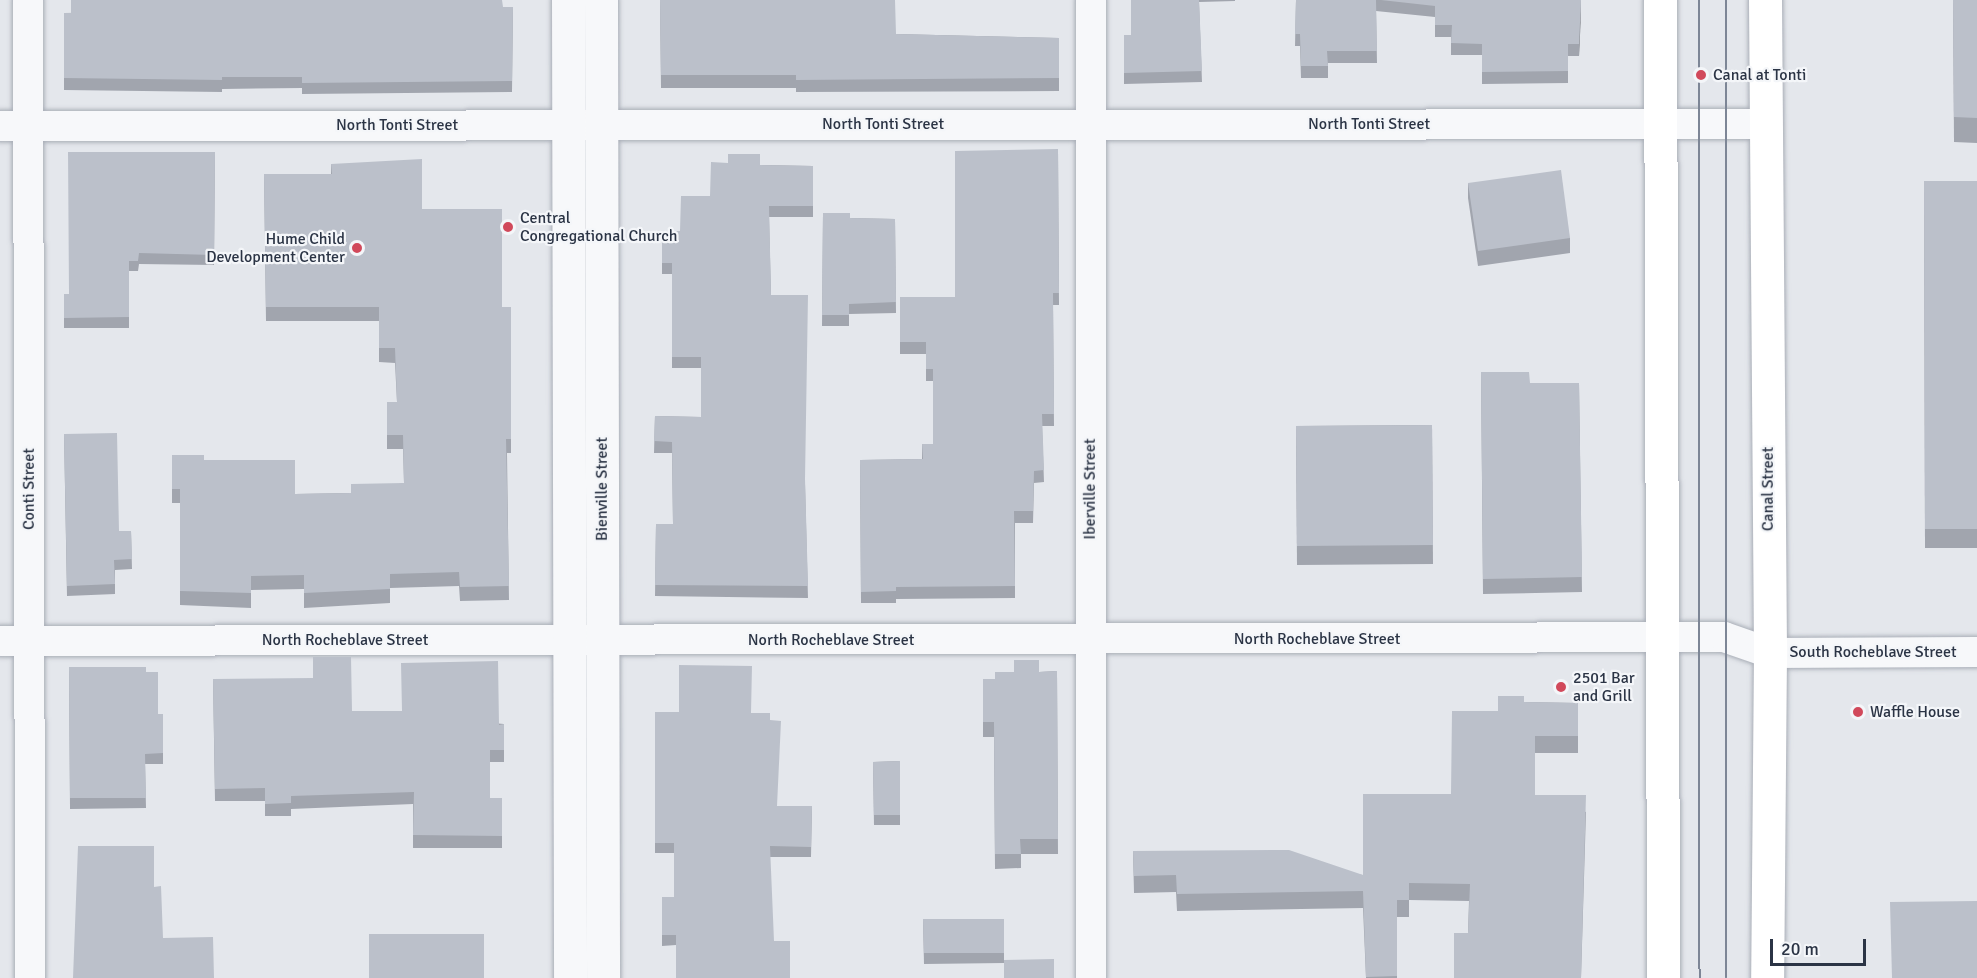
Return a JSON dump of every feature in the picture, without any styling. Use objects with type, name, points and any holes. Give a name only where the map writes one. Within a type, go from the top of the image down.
[{"type":"main road","points":[[1660,0],[1663,978]]},
{"type":"main road","name":"Canal Street","points":[[1765,0],[1770,653],[1767,978]]},
{"type":"street","name":"Conti Street","points":[[28,0],[14,126],[30,642],[30,978]]},
{"type":"street","name":"Bienville Street","points":[[568,0],[570,978]]},
{"type":"street","name":"Bienville Street","points":[[601,0],[603,978]]},
{"type":"street","name":"Iberville Street","points":[[1091,0],[1089,124],[1091,978]]},
{"type":"street","name":"North Tonti Street","points":[[14,126],[1766,124]]},
{"type":"street","name":"North Rocheblave Street","points":[[0,641],[1724,637],[1770,653]]},
{"type":"street","name":"South Rocheblave Street","points":[[1770,653],[1977,652]]},
{"type":"building","points":[[71,0],[502,0],[503,7],[513,7],[512,81],[302,83],[302,77],[222,77],[222,80],[64,78],[64,13],[71,13]]},
{"type":"building","points":[[660,0],[895,0],[896,34],[1059,38],[1059,78],[796,80],[796,75],[661,75]]},
{"type":"building","points":[[1131,0],[1199,0],[1202,71],[1124,73],[1124,35],[1131,35]]},
{"type":"building","points":[[1296,0],[1376,0],[1377,51],[1327,51],[1328,66],[1301,66],[1300,34],[1295,34]]},
{"type":"building","points":[[1381,0],[1581,0],[1579,44],[1568,44],[1568,71],[1482,72],[1482,44],[1451,43],[1452,25],[1435,25],[1435,6]]},
{"type":"building","points":[[1953,0],[1977,0],[1977,118],[1954,117]]},
{"type":"building","points":[[1058,149],[1059,293],[1053,293],[1054,414],[1042,414],[1044,470],[1034,471],[1033,511],[1014,511],[1015,586],[896,587],[896,591],[861,592],[860,460],[923,459],[922,444],[933,444],[933,369],[926,369],[926,342],[900,342],[900,297],[955,297],[955,151]]},
{"type":"building","points":[[68,152],[215,152],[214,255],[139,253],[138,261],[129,261],[129,317],[64,318],[64,294],[69,294]]},
{"type":"building","points":[[728,154],[760,154],[760,165],[813,166],[813,206],[769,206],[771,295],[808,295],[805,479],[808,586],[655,585],[656,524],[673,524],[672,442],[654,441],[655,416],[701,417],[701,357],[672,357],[672,263],[662,263],[662,231],[680,231],[681,196],[710,196],[711,162],[728,163]]},
{"type":"building","points":[[422,159],[422,209],[502,209],[502,307],[511,307],[511,439],[506,439],[509,586],[460,587],[459,572],[390,574],[390,589],[304,593],[304,575],[251,576],[251,593],[180,591],[180,489],[172,489],[172,455],[204,455],[204,460],[295,460],[295,494],[351,493],[351,484],[404,483],[403,435],[387,435],[387,402],[397,402],[395,348],[379,348],[379,307],[266,307],[264,174],[332,174],[331,164]]},
{"type":"building","points":[[1561,170],[1570,238],[1478,251],[1468,183]]},
{"type":"building","points":[[1924,181],[1977,181],[1977,529],[1925,529]]},
{"type":"building","points":[[823,213],[850,213],[850,218],[895,219],[896,302],[849,304],[849,315],[822,315]]},
{"type":"building","points":[[1481,372],[1529,372],[1530,383],[1579,383],[1582,577],[1483,579]]},
{"type":"building","points":[[1432,425],[1433,545],[1297,546],[1296,426]]},
{"type":"building","points":[[117,433],[119,531],[131,531],[132,559],[114,560],[115,584],[67,586],[64,434]]},
{"type":"building","points":[[313,657],[351,657],[352,711],[402,711],[401,663],[498,661],[499,725],[504,724],[504,750],[490,750],[490,798],[502,798],[502,836],[413,835],[414,792],[291,796],[291,803],[265,804],[265,788],[215,789],[213,679],[313,678]]},
{"type":"building","points":[[1014,660],[1039,660],[1039,672],[1057,671],[1058,839],[1020,839],[1021,854],[995,854],[994,722],[983,722],[983,679],[995,679],[995,672],[1014,672]]},
{"type":"building","points":[[679,665],[752,666],[751,713],[770,713],[770,720],[781,721],[777,806],[812,806],[811,847],[770,846],[774,941],[790,941],[790,978],[676,978],[676,935],[662,935],[662,897],[674,897],[674,843],[655,843],[655,712],[679,712]]},
{"type":"building","points":[[69,667],[146,667],[146,672],[158,672],[158,714],[163,714],[163,753],[145,754],[146,798],[70,798]]},
{"type":"building","points":[[1498,696],[1524,696],[1524,702],[1578,703],[1578,736],[1535,736],[1535,795],[1586,795],[1581,978],[1454,978],[1454,933],[1468,933],[1470,884],[1409,883],[1409,900],[1397,900],[1397,976],[1366,977],[1363,891],[1177,894],[1176,875],[1134,876],[1133,851],[1289,850],[1363,875],[1363,794],[1451,794],[1452,711],[1498,711]]},
{"type":"building","points":[[900,761],[900,815],[874,815],[873,762]]},
{"type":"building","points":[[78,846],[154,846],[154,887],[161,886],[163,938],[213,937],[214,978],[73,978]]},
{"type":"building","points":[[1977,901],[1977,978],[1892,978],[1890,902]]},
{"type":"building","points":[[923,919],[1004,919],[1004,953],[924,953]]},
{"type":"building","points":[[369,934],[484,934],[484,978],[369,978]]},
{"type":"building","points":[[1054,959],[1054,978],[1004,978],[1004,960]]},
{"type":"tram line","points":[[1699,0],[1700,978]]},
{"type":"tram line","points":[[1726,0],[1726,978]]},
{"type":"place","name":"Canal at Tonti","points":[[1701,75]]},
{"type":"place","name":"Central Congregational Church","points":[[508,227]]},
{"type":"place","name":"Hume Child Development Center","points":[[357,248]]},
{"type":"place","name":"2501 Bar and Grill","points":[[1561,687]]},
{"type":"place","name":"Waffle House","points":[[1858,712]]}]
